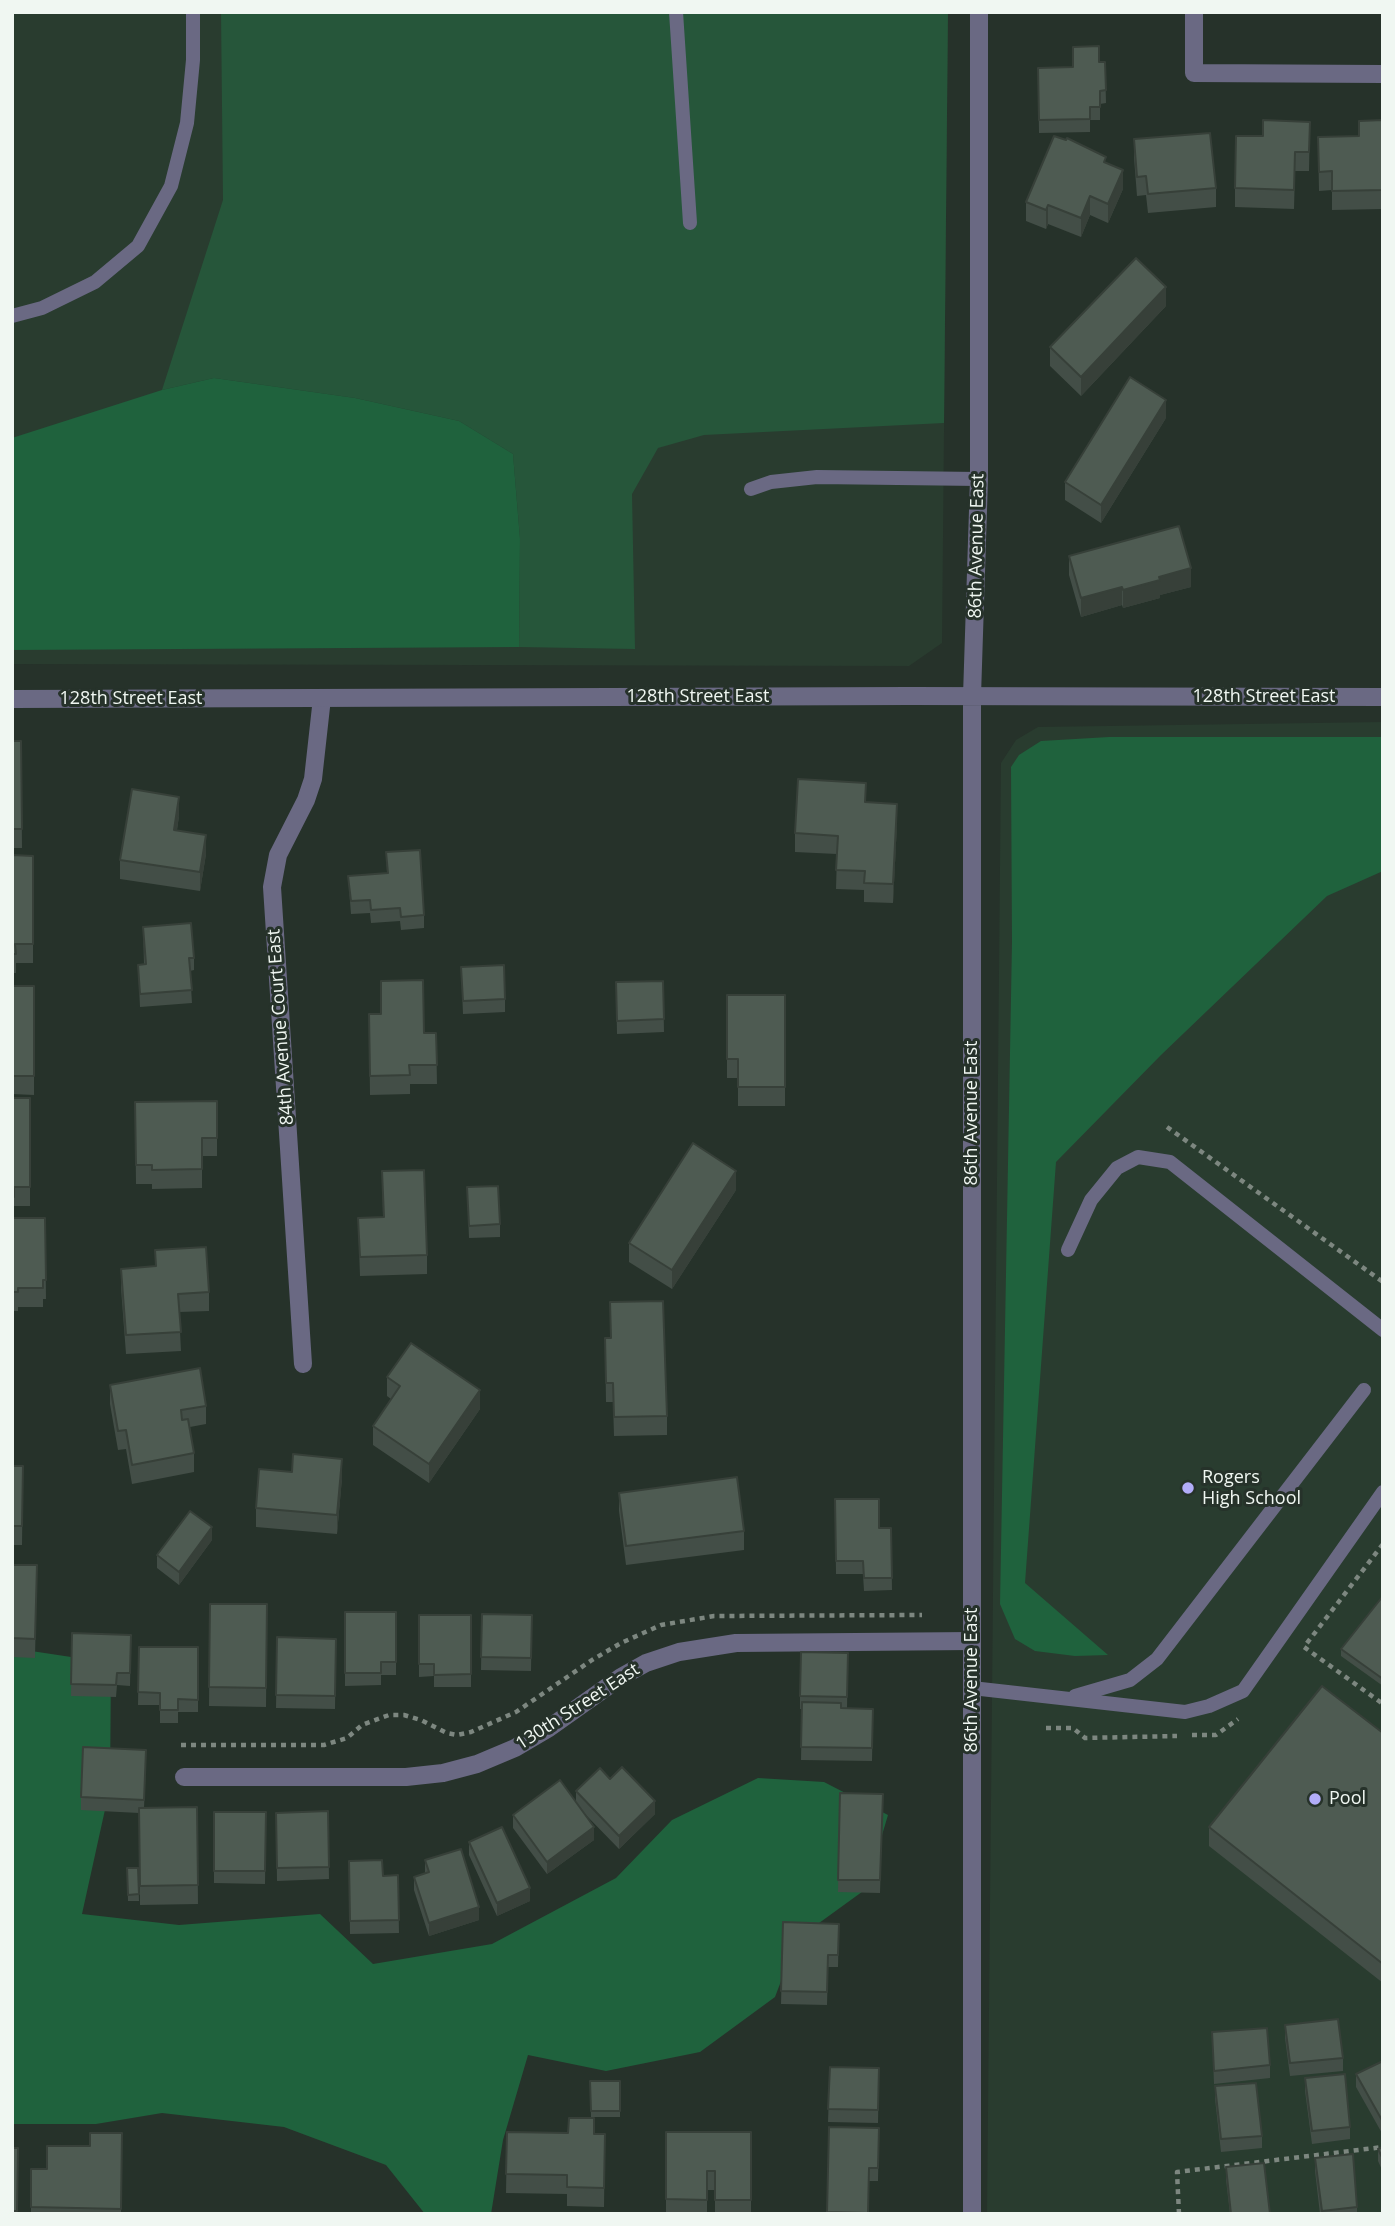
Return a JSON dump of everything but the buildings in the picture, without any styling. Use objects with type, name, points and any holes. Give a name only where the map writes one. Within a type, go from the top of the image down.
[{"type":"street","name":"86th Avenue East","points":[[972,2214],[972,696],[979,479],[979,12]]},
{"type":"street","points":[[1194,12],[1194,73],[1383,74]]},
{"type":"street","name":"128th Street East","points":[[12,699],[972,696],[1383,698]]},
{"type":"street","name":"84th Avenue Court East","points":[[303,1364],[272,887],[281,848],[306,800],[313,779],[322,698]]},
{"type":"street","name":"130th Street East","points":[[184,1777],[406,1777],[443,1773],[477,1764],[515,1748],[646,1662],[679,1652],[736,1643],[972,1641]]},
{"type":"lane","points":[[12,316],[42,308],[95,282],[138,246],[171,186],[187,122],[193,60],[193,12]]},
{"type":"lane","points":[[676,12],[690,223]]},
{"type":"lane","points":[[751,489],[771,482],[817,477],[979,479]]},
{"type":"lane","points":[[1068,1250],[1091,1200],[1117,1168],[1138,1157],[1170,1162],[1383,1330]]},
{"type":"lane","points":[[1067,1698],[1129,1680],[1157,1659],[1364,1390]]},
{"type":"lane","points":[[972,1688],[1185,1712],[1209,1706],[1243,1691],[1383,1492]]},
{"type":"path","points":[[1167,1126],[1383,1282]]},
{"type":"path","points":[[1383,1544],[1304,1647],[1383,1704]]},
{"type":"path","points":[[180,1745],[324,1745],[347,1738],[362,1725],[389,1715],[404,1715],[457,1735],[471,1732],[516,1712],[592,1660],[661,1625],[714,1616],[924,1615]]},
{"type":"path","points":[[1179,2214],[1177,2172],[1383,2147]]},
{"type":"shaded area","points":[[12,12],[948,12],[942,643],[909,666],[12,664]]},
{"type":"shaded area","name":"Rogers High School","points":[[1383,722],[1383,2214],[987,2214],[1001,763],[1016,740],[1038,727]]},
{"type":"green space","points":[[221,12],[948,12],[944,423],[704,435],[658,448],[632,494],[635,649],[519,647],[520,539],[513,454],[459,421],[355,398],[214,378],[162,390],[223,200]]},
{"type":"green space","points":[[214,378],[355,398],[459,421],[513,454],[520,539],[519,647],[12,650],[12,438],[162,390]]},
{"type":"green space","points":[[1109,737],[1383,737],[1383,871],[1327,896],[1161,1055],[1056,1162],[1025,1583],[1108,1655],[1075,1656],[1035,1651],[1015,1639],[1000,1604],[1012,942],[1011,767],[1019,755],[1041,741]]},
{"type":"green space","points":[[12,1650],[111,1663],[110,1787],[82,1914],[179,1925],[320,1914],[373,1964],[492,1944],[616,1878],[672,1820],[758,1778],[824,1782],[888,1815],[866,1889],[797,1939],[775,1997],[700,2052],[606,2071],[528,2055],[503,2140],[491,2214],[425,2214],[386,2165],[284,2127],[162,2113],[96,2124],[12,2124]]},
{"type":"place","name":"Rogers High School","points":[[1188,1488]]},
{"type":"place","name":"Pool","points":[[1315,1799]]}]
